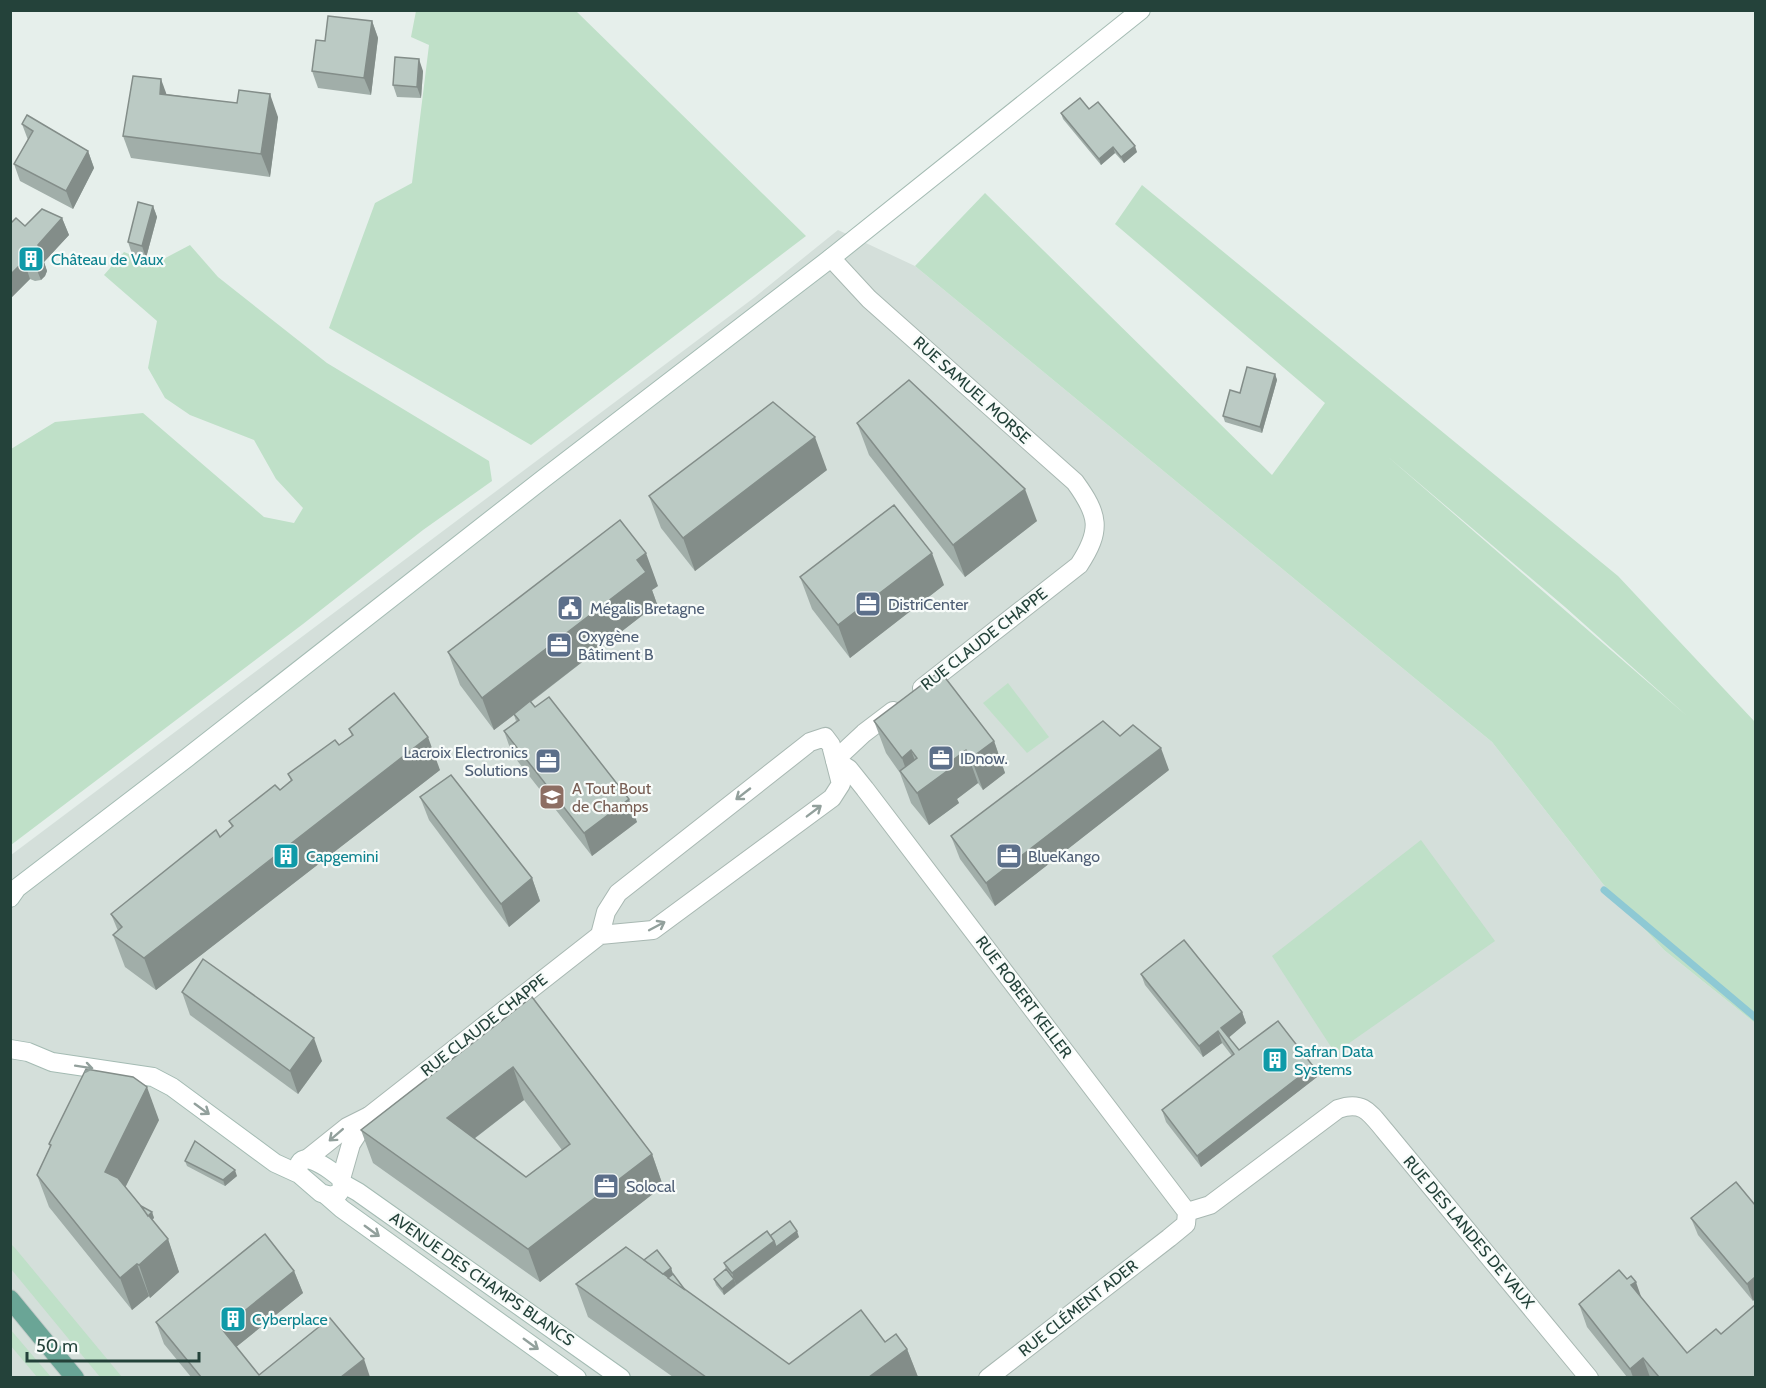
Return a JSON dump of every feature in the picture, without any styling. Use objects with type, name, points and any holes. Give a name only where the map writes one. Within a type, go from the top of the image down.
[{"type":"main road","points":[[10,1299],[75,1377]]},
{"type":"street","points":[[13,892],[189,757],[543,478],[831,258],[1141,10]]},
{"type":"street","name":"RUE SAMUEL MORSE","points":[[831,258],[869,299],[1075,482],[1090,507],[1095,533]]},
{"type":"street","name":"RUE CLAUDE CHAPPE","points":[[835,760],[864,733],[1079,565],[1089,550],[1095,533]]},
{"type":"street","points":[[825,737],[831,745],[835,760],[841,784],[832,798],[653,930],[600,934],[606,912],[618,893],[810,742],[825,737]]},
{"type":"street","name":"RUE ROBERT KELLER","points":[[835,760],[849,769],[866,789],[1188,1212]]},
{"type":"street","name":"RUE CLAUDE CHAPPE","points":[[303,1167],[346,1127],[369,1116],[600,934]]},
{"type":"street","points":[[19,1051],[52,1062],[153,1077],[172,1088],[275,1162],[303,1167]]},
{"type":"street","name":"RUE DES LANDES DE VAUX","points":[[1188,1212],[1210,1204],[1338,1109],[1356,1105],[1368,1111],[1589,1377]]},
{"type":"street","name":"RUE CLAUDE CHAPPE","points":[[341,1181],[351,1144],[369,1116]]},
{"type":"street","name":"AVENUE DES CHAMPS BLANCS","points":[[577,1377],[342,1209],[326,1195],[303,1167],[312,1160],[328,1168],[341,1181],[621,1377]]},
{"type":"street","points":[[326,1195],[339,1193],[341,1181]]},
{"type":"street","name":"RUE CLÉMENT ADER","points":[[988,1377],[1186,1224],[1188,1212]]},
{"type":"shaded area","points":[[838,230],[915,266],[1492,742],[1603,884],[1664,950],[1755,1023],[1755,1377],[11,1378],[11,855],[755,297]]},
{"type":"green space","points":[[416,11],[576,11],[806,236],[531,445],[329,328],[375,203],[412,183],[429,45],[411,37]]},
{"type":"green space","points":[[1142,185],[1618,576],[1755,722],[1755,1023],[1664,950],[1603,884],[1492,742],[915,266],[985,193],[1272,475],[1325,403],[1115,224]],"holes":[[[1387,456],[1565,607],[1687,716]]]},
{"type":"green space","points":[[190,245],[218,277],[327,363],[489,461],[492,481],[423,530],[11,845],[11,449],[55,422],[143,413],[264,517],[294,523],[303,508],[276,479],[254,440],[190,415],[165,398],[148,368],[157,321],[104,275],[124,252],[154,264]]},
{"type":"green space","points":[[1008,683],[1049,737],[1027,753],[983,703]]},
{"type":"green space","points":[[1421,840],[1495,941],[1335,1053],[1272,956]]},
{"type":"green space","points":[[10,1243],[122,1377],[100,1377],[11,1269]]},
{"type":"green space","points":[[10,1329],[51,1377],[37,1377],[11,1346]]},
{"type":"building","points":[[328,16],[372,21],[364,78],[312,71],[316,40],[325,41]]},
{"type":"building","points":[[395,57],[419,59],[417,87],[393,85]]},
{"type":"building","points":[[133,76],[161,79],[160,94],[237,103],[239,90],[270,94],[261,154],[123,136]]},
{"type":"building","points":[[1080,98],[1089,109],[1098,102],[1135,146],[1121,157],[1113,147],[1099,159],[1061,113]]},
{"type":"building","points":[[27,115],[88,151],[66,191],[14,164],[33,131],[22,124]]},
{"type":"building","points":[[138,202],[153,206],[142,246],[128,242]]},
{"type":"building","points":[[42,209],[62,218],[38,245],[41,253],[38,259],[29,264],[24,261],[10,275],[10,224],[16,218],[25,226]]},
{"type":"building","points":[[1247,367],[1275,374],[1260,427],[1223,416],[1230,390],[1240,393]]},
{"type":"building","points":[[909,380],[1025,489],[953,545],[857,423]]},
{"type":"building","points":[[773,402],[815,437],[683,538],[649,496]]},
{"type":"building","points":[[894,505],[932,553],[838,625],[800,577]]},
{"type":"building","points":[[620,520],[646,553],[637,560],[646,572],[482,698],[448,652]]},
{"type":"building","points":[[940,671],[994,741],[971,758],[966,750],[944,767],[947,771],[917,793],[900,771],[917,758],[911,750],[902,758],[874,721]]},
{"type":"building","points":[[394,693],[428,737],[144,958],[113,935],[122,927],[111,914],[216,830],[220,837],[233,826],[229,821],[275,785],[280,790],[292,780],[288,774],[335,740],[339,745],[353,735],[349,729]]},
{"type":"building","points":[[549,697],[629,799],[584,833],[504,731],[519,720],[514,714],[530,701],[535,707]]},
{"type":"building","points":[[1103,721],[1120,736],[1133,725],[1161,748],[986,883],[951,836]]},
{"type":"building","points":[[451,775],[532,878],[501,904],[420,797]]},
{"type":"building","name":"Safran Data Systems","points":[[1184,940],[1242,1012],[1221,1028],[1239,1050],[1278,1021],[1313,1066],[1197,1156],[1162,1110],[1234,1054],[1218,1031],[1199,1046],[1141,974]]},
{"type":"building","points":[[203,959],[314,1038],[290,1071],[182,992]]},
{"type":"building","points":[[532,997],[652,1154],[528,1249],[361,1130]],"holes":[[[513,1067],[570,1144],[526,1177],[447,1118]]]},
{"type":"building","points":[[86,1069],[133,1077],[147,1087],[105,1172],[118,1178],[168,1239],[139,1265],[137,1264],[120,1278],[37,1175],[51,1145],[49,1144]]},
{"type":"building","points":[[195,1141],[235,1170],[223,1180],[185,1161]]},
{"type":"building","points":[[1736,1182],[1755,1205],[1755,1277],[1747,1284],[1691,1218]]},
{"type":"building","points":[[141,1206],[152,1212],[148,1216]]},
{"type":"building","points":[[790,1221],[797,1231],[776,1247],[770,1236]]},
{"type":"building","points":[[767,1231],[774,1241],[732,1273],[724,1263]]},
{"type":"building","points":[[265,1234],[294,1271],[222,1329],[259,1375],[330,1318],[364,1359],[341,1377],[201,1377],[156,1322]]},
{"type":"building","points":[[626,1247],[789,1364],[861,1310],[885,1342],[896,1334],[907,1349],[869,1377],[706,1377],[576,1284]]},
{"type":"building","points":[[657,1250],[671,1268],[663,1274],[644,1260]]},
{"type":"building","points":[[726,1269],[734,1279],[722,1289],[714,1279]]},
{"type":"building","points":[[1619,1270],[1627,1279],[1631,1276],[1636,1282],[1631,1285],[1687,1353],[1716,1329],[1721,1334],[1755,1305],[1755,1377],[1659,1377],[1643,1358],[1630,1369],[1579,1304]]},
{"type":"building","points":[[673,1274],[685,1290],[668,1278]]},
{"type":"waterway","points":[[1604,890],[1756,1018]]},
{"type":"place","name":"Château de Vaux","points":[[31,259]]},
{"type":"place","name":"DistriCenter","points":[[868,604]]},
{"type":"place","name":"Mégalis Bretagne","points":[[570,608]]},
{"type":"place","name":"Oxygène Bâtiment B","points":[[559,645]]},
{"type":"place","name":"IDnow.","points":[[941,758]]},
{"type":"place","name":"Lacroix Electronics Solutions","points":[[548,761]]},
{"type":"place","name":"A Tout Bout de Champs","points":[[552,797]]},
{"type":"place","name":"Capgemini","points":[[286,856]]},
{"type":"place","name":"BlueKango","points":[[1009,856]]},
{"type":"place","name":"Safran Data Systems","points":[[1275,1060]]},
{"type":"place","name":"Solocal","points":[[606,1186]]},
{"type":"place","name":"Cyberplace","points":[[233,1319]]}]
